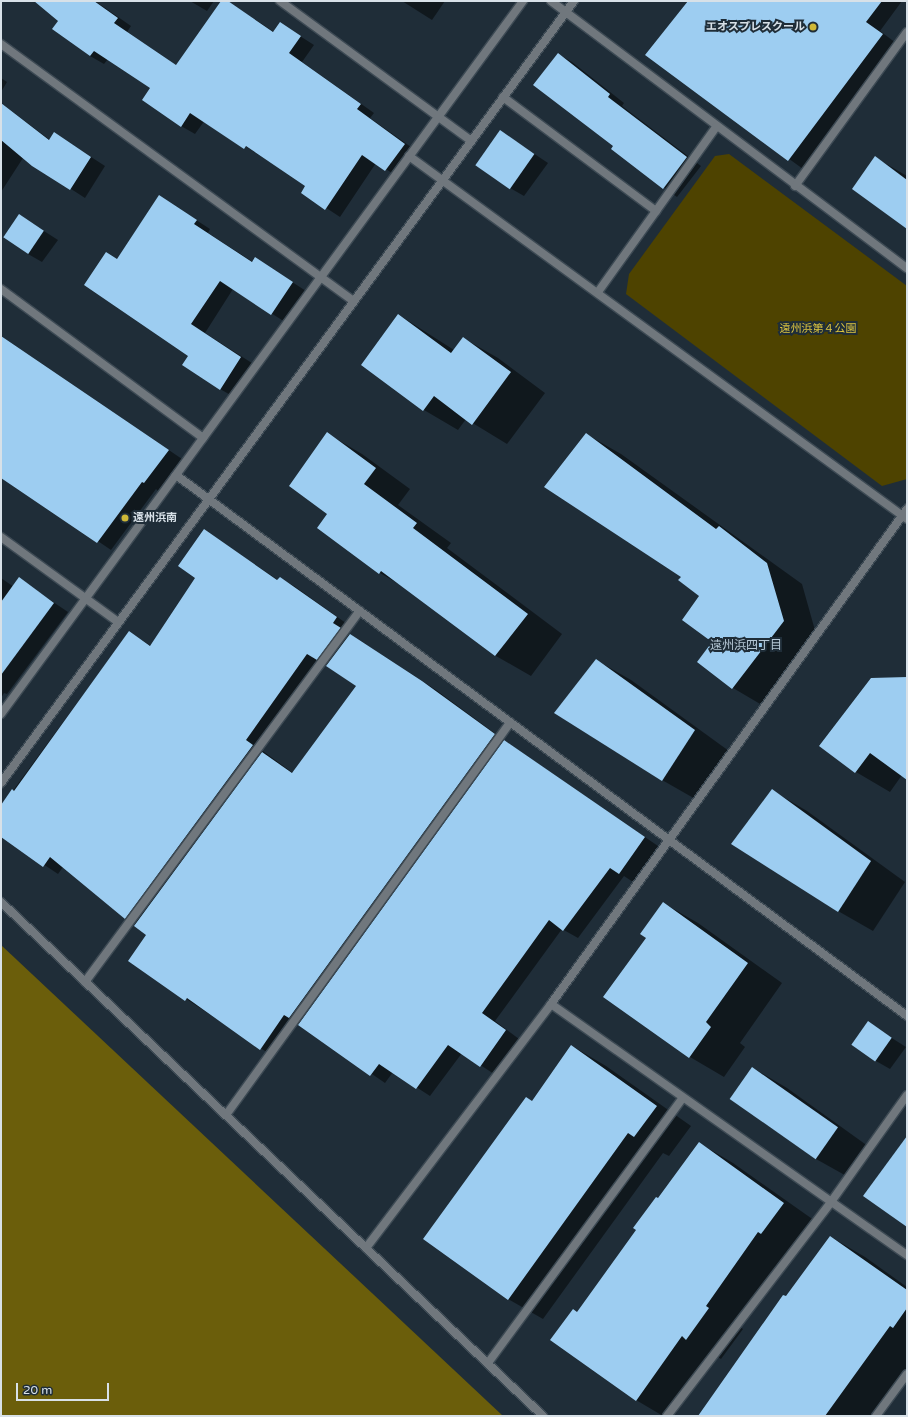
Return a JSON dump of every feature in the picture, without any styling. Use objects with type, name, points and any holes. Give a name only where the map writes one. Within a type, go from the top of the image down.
[{"type":"street","points":[[280,1],[471,141]]},
{"type":"street","points":[[1,714],[523,1]]},
{"type":"street","points":[[551,1],[795,186],[907,268]]},
{"type":"street","points":[[1,783],[574,1]]},
{"type":"street","points":[[795,186],[907,32]]},
{"type":"street","points":[[1,44],[353,301]]},
{"type":"street","points":[[503,97],[656,211]]},
{"type":"street","points":[[598,292],[716,126]]},
{"type":"street","points":[[366,1248],[551,1004],[905,514],[410,156]]},
{"type":"street","points":[[1,289],[203,438]]},
{"type":"street","points":[[176,475],[907,1016]]},
{"type":"street","points":[[1,537],[118,622]]},
{"type":"street","points":[[85,982],[360,612]]},
{"type":"street","points":[[226,1115],[510,722]]},
{"type":"street","points":[[1,902],[543,1416]]},
{"type":"street","points":[[551,1004],[907,1255]]},
{"type":"street","points":[[667,1416],[831,1202],[907,1094]]},
{"type":"street","points":[[488,1363],[683,1098]]},
{"type":"street","points":[[876,1416],[907,1374]]},
{"type":"green space","name":"遠州浜第４公園","points":[[729,154],[907,286],[907,479],[882,486],[626,294],[629,274],[715,156]]},
{"type":"shaded area","points":[[1,945],[503,1416],[1,1416]]},
{"type":"building","points":[[34,1],[94,1],[118,18],[114,23],[176,65],[221,1],[228,1],[273,32],[280,22],[301,36],[289,53],[361,104],[357,109],[405,144],[385,171],[362,155],[325,210],[301,193],[305,186],[246,146],[244,149],[190,113],[181,127],[142,100],[150,88],[94,51],[90,56],[52,29],[58,21]]},
{"type":"building","points":[[688,1],[882,1],[866,22],[883,34],[788,161],[645,55]]},
{"type":"building","points":[[558,53],[610,94],[608,97],[687,157],[663,189],[611,149],[613,146],[533,85]]},
{"type":"building","points":[[1,103],[49,140],[54,132],[91,157],[70,190],[32,166],[1,140]]},
{"type":"building","points":[[500,130],[534,154],[510,189],[475,165]]},
{"type":"building","points":[[875,156],[907,180],[907,229],[852,189]]},
{"type":"building","points":[[159,195],[197,220],[194,224],[252,262],[255,257],[293,282],[271,315],[220,281],[191,324],[241,357],[220,390],[182,365],[188,356],[84,285],[106,252],[117,259]]},
{"type":"building","points":[[19,214],[44,231],[28,254],[3,237]]},
{"type":"building","points":[[398,314],[451,353],[463,337],[511,372],[472,425],[434,396],[423,411],[361,365]]},
{"type":"building","points":[[1,336],[169,450],[144,483],[142,482],[97,543],[1,478]]},
{"type":"building","points":[[327,432],[376,468],[364,484],[417,523],[413,528],[528,614],[495,656],[381,571],[379,574],[317,528],[327,514],[289,486]]},
{"type":"building","points":[[586,433],[716,529],[719,526],[767,563],[784,621],[732,689],[697,662],[712,642],[682,620],[699,596],[678,580],[681,577],[544,487]]},
{"type":"building","points":[[204,529],[277,580],[280,577],[337,617],[333,623],[341,628],[317,660],[307,654],[246,740],[253,745],[125,919],[50,857],[43,867],[1,837],[1,805],[12,789],[14,791],[129,631],[150,646],[195,578],[178,566]]},
{"type":"building","points":[[19,577],[54,603],[1,675],[1,602]]},
{"type":"building","points":[[350,634],[422,681],[495,734],[289,1018],[284,1015],[260,1050],[187,998],[185,1001],[128,961],[146,935],[134,926],[262,752],[292,773],[356,686],[326,666]]},
{"type":"building","points":[[596,659],[695,730],[662,781],[554,713]]},
{"type":"building","points":[[907,677],[907,780],[870,753],[855,773],[819,746],[871,678]]},
{"type":"building","points":[[504,740],[645,837],[619,874],[610,868],[563,931],[549,920],[482,1013],[506,1030],[480,1067],[448,1045],[416,1089],[379,1064],[370,1076],[298,1025]]},
{"type":"building","points":[[772,789],[871,861],[838,912],[731,844]]},
{"type":"building","points":[[663,902],[748,963],[706,1022],[711,1027],[689,1058],[603,997],[646,938],[640,934]]},
{"type":"building","points":[[868,1021],[892,1038],[875,1061],[851,1045]]},
{"type":"building","points":[[571,1045],[657,1106],[634,1137],[628,1133],[508,1300],[423,1239],[526,1097],[532,1101]]},
{"type":"building","points":[[752,1067],[838,1127],[816,1159],[730,1099]]},
{"type":"building","points":[[907,1136],[907,1227],[863,1196]]},
{"type":"building","points":[[699,1142],[784,1203],[761,1234],[758,1232],[706,1306],[709,1308],[686,1340],[682,1336],[636,1401],[550,1340],[573,1309],[577,1312],[636,1230],[633,1228],[656,1197],[658,1198]]},
{"type":"building","points":[[830,1236],[907,1290],[907,1308],[893,1328],[890,1326],[825,1416],[698,1416],[783,1295],[786,1296]]},
{"type":"place","name":"エオスプレスクール","points":[[813,27]]},
{"type":"place","name":"遠州浜南","points":[[125,518]]},
{"type":"district","name":"遠州浜四丁目","points":[[746,646]]}]
